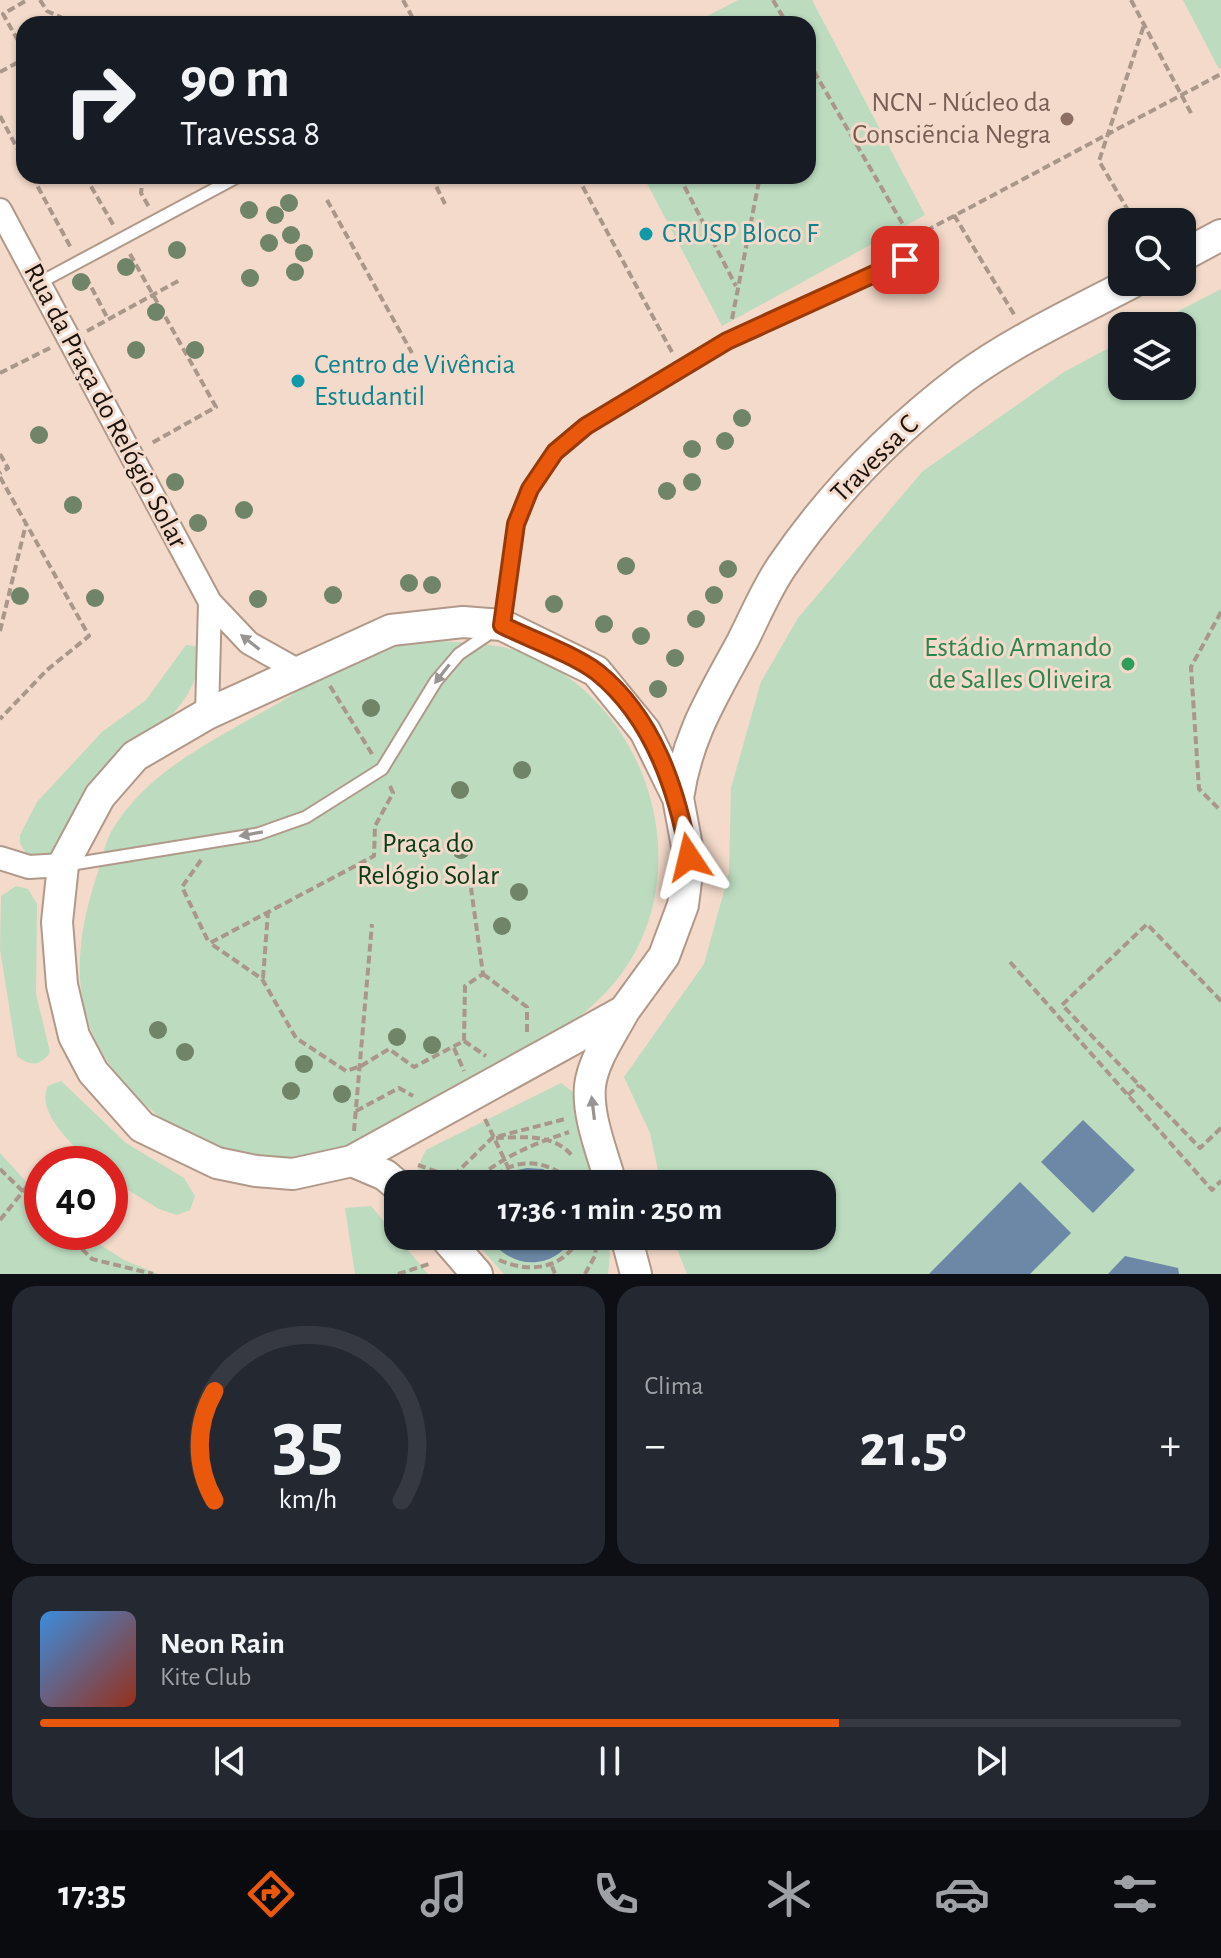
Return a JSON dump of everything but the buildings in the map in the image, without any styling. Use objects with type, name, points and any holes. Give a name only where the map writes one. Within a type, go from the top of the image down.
[{"type":"street","name":"Rua da Praça do Relógio Solar","points":[[0,210],[210,602],[249,643],[308,667]]},
{"type":"street","points":[[1196,248],[1221,235]]},
{"type":"street","name":"Travessa C","points":[[678,798],[685,757],[700,717],[781,568],[837,494],[896,433],[965,377],[1028,337],[1108,295]]},
{"type":"street","name":"Rua da Praça do Relógio Solar","points":[[207,714],[210,602]]},
{"type":"street","points":[[607,1170],[595,1123],[590,1086],[600,1055],[624,1011],[664,956],[683,905],[689,857],[678,798],[645,731],[596,671],[502,625],[463,622],[391,630],[207,714],[135,756],[100,796],[63,865],[57,922],[58,956],[74,1036],[93,1072],[142,1127],[217,1163],[293,1174],[352,1161],[624,1011]]},
{"type":"street","points":[[645,731],[676,730],[700,717]]},
{"type":"street","points":[[0,858],[29,867],[63,865]]},
{"type":"street","points":[[352,1161],[384,1175]]},
{"type":"street","points":[[461,1250],[487,1266]]},
{"type":"street","points":[[630,1250],[636,1274]]},
{"type":"lane","points":[[39,283],[224,184]]},
{"type":"lane","points":[[63,865],[258,834],[306,817],[382,769],[451,663],[502,625],[516,524],[530,489],[555,452],[586,426],[727,341],[905,260]]},
{"type":"path","points":[[16,37],[1,12],[27,0]]},
{"type":"path","points":[[40,0],[47,11],[58,16]]},
{"type":"path","points":[[1131,0],[1192,115]]},
{"type":"path","points":[[1127,208],[1099,161],[1144,25]]},
{"type":"path","points":[[897,246],[1221,74]]},
{"type":"path","points":[[816,75],[919,252]]},
{"type":"path","points":[[0,116],[16,146]]},
{"type":"path","points":[[90,184],[216,407],[131,455]]},
{"type":"path","points":[[142,184],[141,193],[157,220]]},
{"type":"path","points":[[435,184],[445,204]]},
{"type":"path","points":[[581,184],[676,360]]},
{"type":"path","points":[[683,184],[738,288]]},
{"type":"path","points":[[744,321],[730,328],[758,184]]},
{"type":"path","points":[[327,200],[412,353]]},
{"type":"path","points":[[954,215],[1028,337]]},
{"type":"path","points":[[70,340],[180,280]]},
{"type":"path","points":[[0,373],[43,351]]},
{"type":"path","points":[[0,454],[8,468],[0,475],[89,636],[47,670],[0,719]]},
{"type":"path","points":[[0,631],[26,524]]},
{"type":"path","points":[[1221,612],[1191,667],[1199,789],[1221,811]]},
{"type":"path","points":[[210,943],[374,856],[375,826],[393,793],[382,769],[308,667]]},
{"type":"path","points":[[182,887],[210,943],[262,979],[296,1038],[346,1071],[389,1049],[414,1067],[464,1041],[465,986],[483,974]]},
{"type":"path","points":[[471,888],[483,974],[527,1007],[529,1064]]},
{"type":"path","points":[[262,979],[268,912]]},
{"type":"path","points":[[352,1161],[372,924]]},
{"type":"path","points":[[1221,1001],[1147,924],[1062,1005],[1200,1148],[1221,1128]]},
{"type":"path","points":[[1010,962],[1212,1190],[1221,1181]]},
{"type":"path","points":[[1128,1095],[1139,1085]]},
{"type":"path","points":[[356,1111],[399,1088],[441,1112]]},
{"type":"path","points":[[460,1170],[492,1138],[570,1118],[595,1123]]},
{"type":"path","points":[[488,1170],[501,1159],[595,1123]]},
{"type":"path","points":[[492,1138],[548,1140],[559,1144],[577,1163]]},
{"type":"path","points":[[504,1170],[525,1162],[556,1170]]},
{"type":"path","points":[[0,1169],[24,1192],[0,1220]]},
{"type":"path","points":[[83,1250],[92,1259],[153,1274]]},
{"type":"path","points":[[398,1274],[430,1266],[442,1250]]},
{"type":"path","points":[[487,1266],[540,1271],[566,1258],[571,1250]]},
{"type":"path","points":[[585,1274],[596,1250]]},
{"type":"path","points":[[552,1266],[555,1274]]},
{"type":"green space","points":[[738,0],[812,0],[925,215],[722,326],[647,184],[816,184],[816,16],[707,16]]},
{"type":"green space","points":[[1183,0],[1221,0],[1221,68],[1219,69]]},
{"type":"green space","points":[[1221,289],[1221,1274],[687,1274],[678,1250],[836,1250],[836,1170],[658,1170],[650,1133],[624,1077],[704,964],[729,873],[731,788],[761,682],[798,618],[923,471],[1064,372],[1108,348],[1108,400],[1196,400],[1196,312],[1177,312]]},
{"type":"green space","name":"Praça do Relógio Solar","points":[[399,642],[464,642],[513,649],[569,678],[605,711],[632,752],[650,797],[658,845],[655,893],[641,940],[615,982],[587,1010],[556,1034],[360,1143],[294,1158],[253,1157],[225,1151],[197,1140],[146,1105],[105,1058],[92,1031],[83,1003],[80,955],[87,908],[106,843],[126,810],[144,790],[188,756],[282,701],[347,657]]},
{"type":"green space","points":[[186,645],[197,646],[198,668],[191,689],[178,708],[90,787],[73,811],[51,856],[28,857],[20,843],[20,835],[37,802],[102,732],[146,700]]},
{"type":"green space","points":[[16,886],[28,889],[37,904],[36,994],[50,1052],[35,1063],[17,1056],[0,949],[1,896]]},
{"type":"green space","points":[[61,1081],[126,1143],[184,1178],[195,1196],[190,1210],[177,1215],[159,1209],[128,1190],[128,1146],[74,1146],[51,1116],[46,1096],[48,1086]]},
{"type":"green space","points":[[561,1083],[573,1092],[590,1170],[418,1170],[426,1150]]},
{"type":"green space","points":[[0,1153],[24,1179],[24,1250],[108,1250],[158,1274],[0,1274]]},
{"type":"green space","points":[[371,1206],[384,1222],[384,1250],[408,1250],[428,1274],[355,1274],[345,1208]]},
{"type":"green space","points":[[483,1250],[609,1250],[610,1254],[608,1274],[504,1274]]},
{"type":"water","points":[[1083,1120],[1135,1170],[1093,1213],[1041,1162]]},
{"type":"water","points":[[1020,1182],[1071,1233],[1030,1274],[929,1274]]},
{"type":"water","points":[[501,1250],[562,1250],[544,1261],[531,1262]]},
{"type":"water","points":[[1125,1256],[1178,1268],[1179,1274],[1108,1274]]},
{"type":"place","name":"NCN - Núcleo da Consciẽncia Negra","points":[[1067,119]]},
{"type":"place","name":"CRUSP Bloco F","points":[[646,234]]},
{"type":"place","name":"Centro de Vivência Estudantil","points":[[298,381]]},
{"type":"place","name":"Estádio Armando de Salles Oliveira","points":[[1128,664]]},
{"type":"route","points":[[689,857],[678,798],[662,761],[629,707],[596,671],[502,625],[516,524],[530,489],[555,452],[586,426],[727,341],[905,260]]}]
